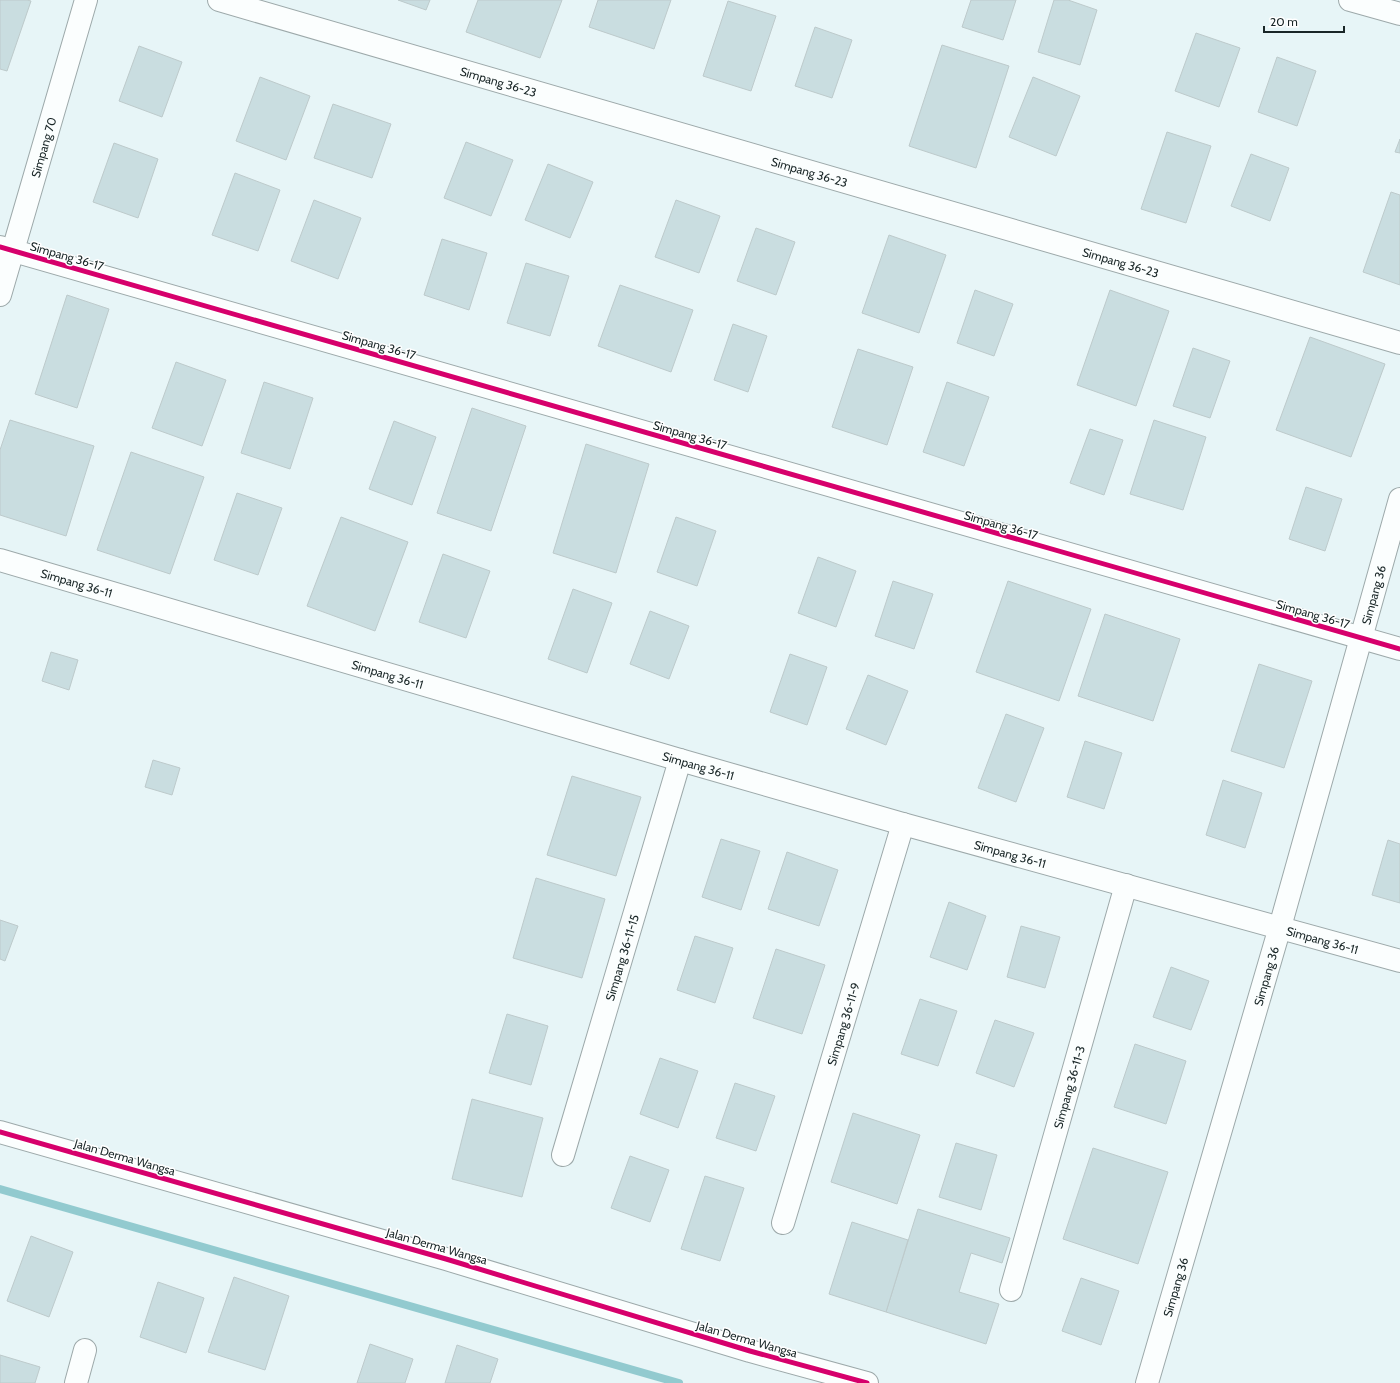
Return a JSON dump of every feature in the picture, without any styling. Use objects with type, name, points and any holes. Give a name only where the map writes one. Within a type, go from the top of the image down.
[{"type":"street","name":"Simpang 70","points":[[0,295],[7,249],[86,0]]},
{"type":"street","name":"Simpang 36-23","points":[[219,0],[1400,343]]},
{"type":"street","points":[[1350,0],[1400,14]]},
{"type":"street","name":"Simpang 36-17","points":[[7,249],[1400,649]]},
{"type":"street","name":"Simpang 36","points":[[1147,1383],[1280,927],[1400,499]]},
{"type":"street","name":"Simpang 36-11","points":[[0,560],[680,760],[904,824],[1400,960]]},
{"type":"street","name":"Simpang 36-11-15","points":[[563,1155],[680,760]]},
{"type":"street","name":"Simpang 36-11-9","points":[[783,1224],[904,824]]},
{"type":"street","name":"Simpang 36-11-3","points":[[1011,1290],[1126,885]]},
{"type":"street","name":"Jalan Derma Wangsa","points":[[0,1132],[446,1258],[750,1351],[867,1383]]},
{"type":"street","points":[[76,1383],[85,1350]]},
{"type":"building","points":[[0,0],[31,1],[7,71],[0,69]]},
{"type":"building","points":[[398,0],[430,0],[426,10]]},
{"type":"building","points":[[478,0],[562,0],[540,58],[466,32]]},
{"type":"building","points":[[598,0],[671,0],[654,49],[589,27]]},
{"type":"building","points":[[971,0],[1016,0],[1003,40],[962,27]]},
{"type":"building","points":[[1054,0],[1068,0],[1097,10],[1080,65],[1038,52]]},
{"type":"building","points":[[728,1],[776,16],[751,91],[703,76]]},
{"type":"building","points":[[815,27],[852,40],[832,98],[795,86]]},
{"type":"building","points":[[1196,33],[1240,48],[1219,107],[1175,91]]},
{"type":"building","points":[[942,45],[1009,66],[976,168],[909,146]]},
{"type":"building","points":[[139,46],[182,62],[162,117],[119,101]]},
{"type":"building","points":[[1277,57],[1316,71],[1297,126],[1258,112]]},
{"type":"building","points":[[260,77],[310,96],[286,160],[236,141]]},
{"type":"building","points":[[1033,77],[1080,96],[1056,156],[1009,137]]},
{"type":"building","points":[[333,104],[391,124],[372,178],[314,158]]},
{"type":"building","points":[[1167,132],[1211,146],[1186,223],[1141,209]]},
{"type":"building","points":[[1400,139],[1400,153],[1395,152]]},
{"type":"building","points":[[466,142],[513,160],[491,216],[444,198]]},
{"type":"building","points":[[114,143],[158,159],[138,218],[93,202]]},
{"type":"building","points":[[1251,154],[1289,168],[1270,221],[1231,206]]},
{"type":"building","points":[[548,164],[593,182],[570,238],[525,220]]},
{"type":"building","points":[[235,173],[280,190],[258,251],[212,235]]},
{"type":"building","points":[[1391,192],[1400,195],[1400,285],[1363,272]]},
{"type":"building","points":[[314,200],[361,218],[338,279],[291,261]]},
{"type":"building","points":[[676,200],[720,216],[699,273],[655,257]]},
{"type":"building","points":[[756,228],[795,242],[776,295],[737,281]]},
{"type":"building","points":[[889,235],[946,255],[919,333],[862,313]]},
{"type":"building","points":[[442,239],[487,253],[469,310],[424,295]]},
{"type":"building","points":[[526,263],[569,276],[550,336],[507,323]]},
{"type":"building","points":[[620,285],[693,310],[671,372],[598,346]]},
{"type":"building","points":[[975,290],[1013,304],[994,356],[957,343]]},
{"type":"building","points":[[1110,290],[1169,311],[1136,406],[1077,385]]},
{"type":"building","points":[[67,295],[109,309],[77,408],[35,394]]},
{"type":"building","points":[[733,324],[767,336],[748,392],[714,380]]},
{"type":"building","points":[[1310,337],[1385,364],[1351,457],[1276,430]]},
{"type":"building","points":[[1193,348],[1230,361],[1210,418],[1173,406]]},
{"type":"building","points":[[858,349],[913,367],[887,445],[832,427]]},
{"type":"building","points":[[176,362],[226,380],[202,446],[152,428]]},
{"type":"building","points":[[264,382],[313,398],[290,469],[241,453]]},
{"type":"building","points":[[947,382],[989,397],[964,466],[923,452]]},
{"type":"building","points":[[472,408],[526,426],[491,531],[437,513]]},
{"type":"building","points":[[10,420],[94,446],[66,536],[0,515],[0,450]]},
{"type":"building","points":[[1154,420],[1206,437],[1183,510],[1130,494]]},
{"type":"building","points":[[394,421],[436,437],[412,505],[369,489]]},
{"type":"building","points":[[1090,429],[1123,440],[1104,495],[1070,483]]},
{"type":"building","points":[[586,444],[649,464],[616,573],[553,553]]},
{"type":"building","points":[[131,452],[204,477],[170,574],[97,550]]},
{"type":"building","points":[[1306,487],[1342,499],[1325,551],[1289,539]]},
{"type":"building","points":[[237,493],[282,508],[258,575],[214,560]]},
{"type":"building","points":[[341,517],[408,542],[375,631],[307,606]]},
{"type":"building","points":[[676,517],[716,531],[697,586],[657,572]]},
{"type":"building","points":[[443,554],[490,571],[466,638],[419,622]]},
{"type":"building","points":[[818,557],[856,571],[836,627],[798,613]]},
{"type":"building","points":[[893,581],[933,594],[914,649],[875,636]]},
{"type":"building","points":[[1008,581],[1091,609],[1059,701],[976,672]]},
{"type":"building","points":[[573,589],[612,603],[587,673],[548,659]]},
{"type":"building","points":[[650,611],[689,626],[669,679],[630,664]]},
{"type":"building","points":[[1105,614],[1180,639],[1153,721],[1078,696]]},
{"type":"building","points":[[51,652],[78,660],[69,690],[42,681]]},
{"type":"building","points":[[790,654],[827,667],[807,725],[770,712]]},
{"type":"building","points":[[1259,664],[1312,681],[1284,768],[1231,751]]},
{"type":"building","points":[[868,675],[908,691],[886,745],[846,729]]},
{"type":"building","points":[[1006,714],[1044,728],[1016,802],[978,788]]},
{"type":"building","points":[[1085,741],[1122,753],[1104,809],[1067,797]]},
{"type":"building","points":[[153,760],[180,768],[172,795],[145,787]]},
{"type":"building","points":[[572,776],[641,797],[616,876],[547,855]]},
{"type":"building","points":[[1223,780],[1262,793],[1245,848],[1206,835]]},
{"type":"building","points":[[721,839],[760,851],[741,910],[702,897]]},
{"type":"building","points":[[1388,840],[1400,844],[1400,903],[1372,895]]},
{"type":"building","points":[[787,852],[838,870],[819,926],[768,909]]},
{"type":"building","points":[[536,878],[605,899],[582,978],[513,958]]},
{"type":"building","points":[[949,902],[986,916],[967,970],[930,957]]},
{"type":"building","points":[[0,920],[18,926],[5,961],[0,959]]},
{"type":"building","points":[[1021,926],[1060,937],[1045,988],[1007,977]]},
{"type":"building","points":[[695,936],[733,948],[715,1003],[677,990]]},
{"type":"building","points":[[776,949],[825,965],[802,1034],[753,1018]]},
{"type":"building","points":[[1171,967],[1209,981],[1191,1030],[1153,1017]]},
{"type":"building","points":[[920,999],[957,1011],[938,1066],[901,1054]]},
{"type":"building","points":[[507,1014],[548,1026],[531,1085],[489,1073]]},
{"type":"building","points":[[995,1020],[1034,1033],[1014,1087],[976,1073]]},
{"type":"building","points":[[1135,1044],[1186,1061],[1166,1124],[1114,1107]]},
{"type":"building","points":[[660,1058],[698,1071],[678,1128],[640,1114]]},
{"type":"building","points":[[735,1083],[775,1096],[756,1151],[716,1138]]},
{"type":"building","points":[[472,1099],[543,1118],[522,1197],[452,1179]]},
{"type":"building","points":[[853,1113],[920,1135],[897,1204],[831,1182]]},
{"type":"building","points":[[956,1143],[997,1155],[981,1210],[939,1197]]},
{"type":"building","points":[[1093,1148],[1168,1172],[1138,1264],[1063,1239]]},
{"type":"building","points":[[630,1156],[669,1170],[650,1222],[611,1208]]},
{"type":"building","points":[[705,1176],[744,1188],[720,1261],[681,1249]]},
{"type":"building","points":[[918,1209],[1010,1238],[1002,1263],[971,1253],[959,1292],[999,1304],[986,1344],[886,1312]]},
{"type":"building","points":[[852,1222],[908,1240],[886,1312],[829,1294]]},
{"type":"building","points":[[31,1236],[73,1252],[49,1317],[7,1301]]},
{"type":"building","points":[[234,1277],[289,1296],[265,1370],[208,1352]]},
{"type":"building","points":[[1081,1278],[1119,1291],[1101,1345],[1062,1331]]},
{"type":"building","points":[[158,1282],[204,1298],[186,1353],[140,1337]]},
{"type":"building","points":[[370,1344],[413,1359],[405,1383],[357,1383]]},
{"type":"building","points":[[457,1345],[498,1359],[490,1383],[445,1383]]},
{"type":"building","points":[[0,1355],[40,1367],[35,1383],[0,1383]]},
{"type":"waterway","points":[[0,1189],[679,1383]]},
{"type":"cycle path","points":[[0,247],[1400,649]]},
{"type":"cycle path","points":[[0,1132],[446,1259],[750,1351],[867,1383]]}]
